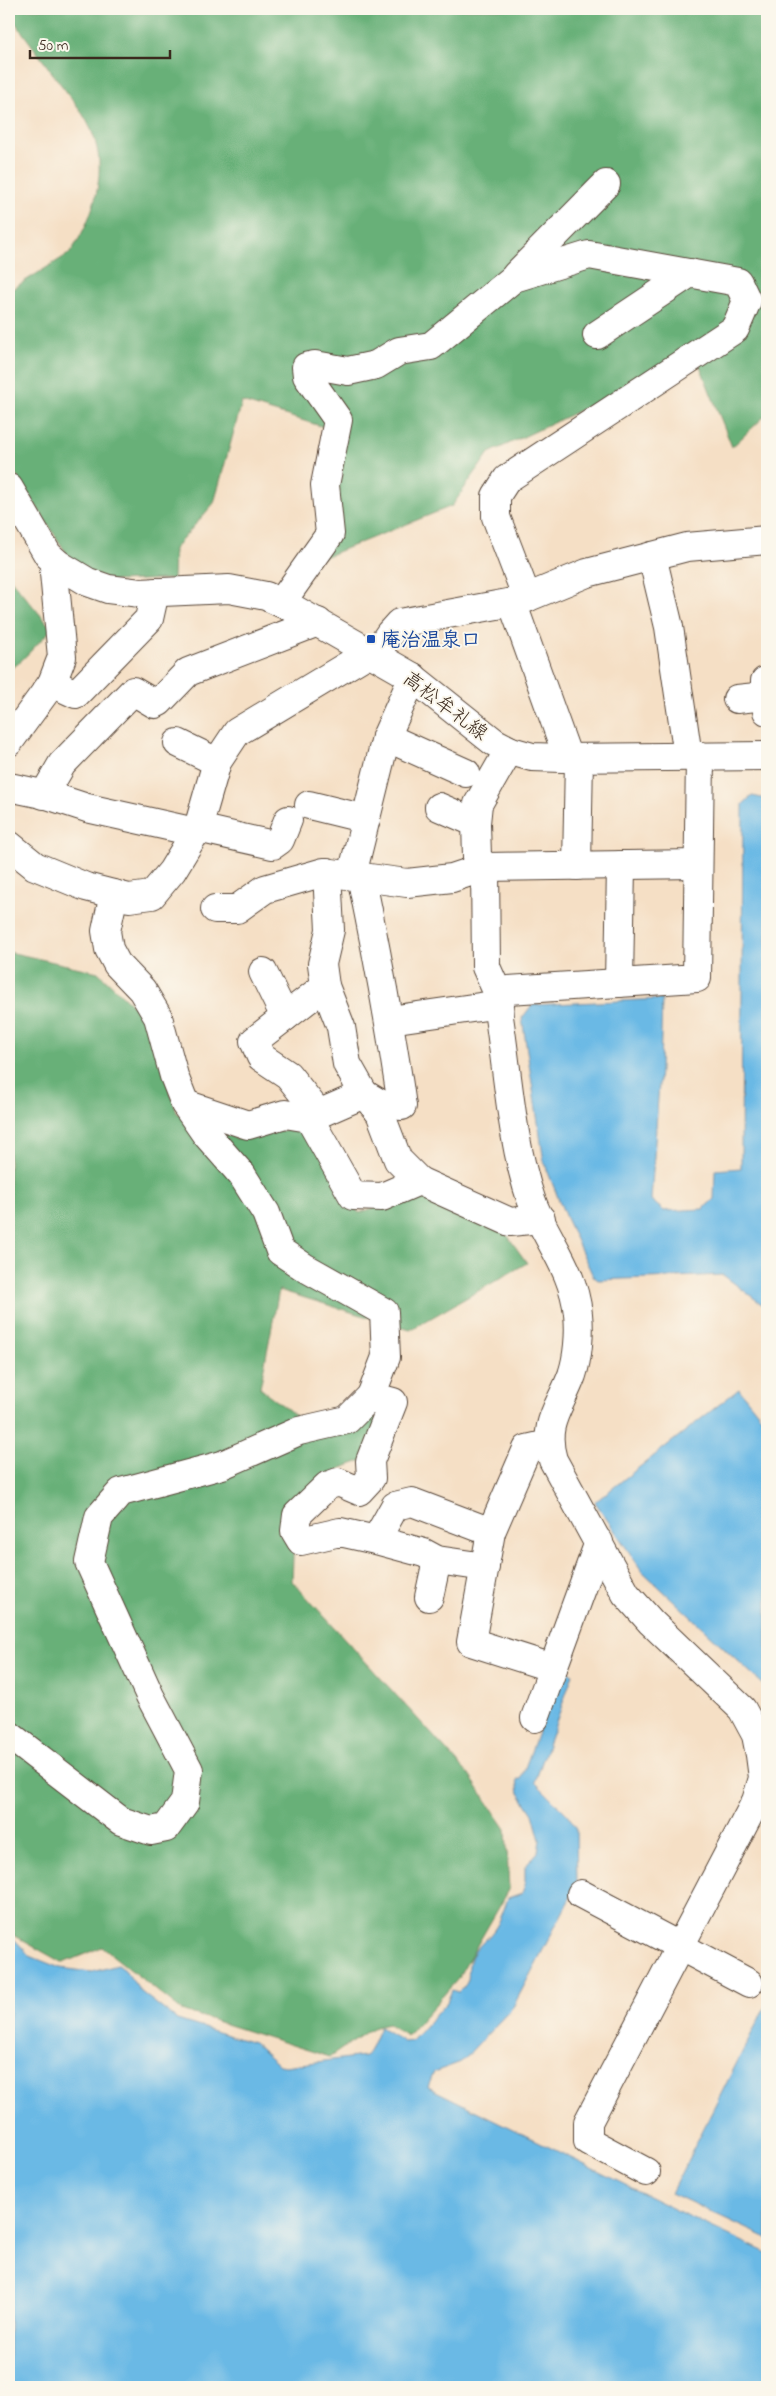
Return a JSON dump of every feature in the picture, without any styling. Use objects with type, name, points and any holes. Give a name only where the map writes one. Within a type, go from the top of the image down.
[{"type":"street","points":[[281,602],[330,534],[324,485],[338,420],[307,376],[306,367],[315,365],[348,371],[376,365],[399,350],[431,346],[514,278],[606,184]]},
{"type":"street","points":[[514,278],[589,255],[738,282],[747,301],[735,328],[507,479],[496,496],[496,516],[519,600],[574,758],[577,866]]},
{"type":"street","points":[[597,335],[690,273]]},
{"type":"street","name":"高松牟礼線","points":[[9,488],[48,555],[58,564],[88,582],[108,589],[156,592],[229,589],[266,596],[318,622],[412,677],[494,742],[510,750],[532,757],[574,758],[767,756]]},
{"type":"street","points":[[9,845],[35,866],[86,886],[129,898],[152,895],[172,871],[196,830],[217,762],[237,732],[372,654],[399,623],[519,600],[588,573],[687,548],[767,540]]},
{"type":"street","points":[[390,1020],[500,1001],[508,990],[697,978],[698,864],[694,756],[669,627],[652,556]]},
{"type":"street","points":[[9,742],[52,684],[62,657],[54,573],[58,564]]},
{"type":"street","points":[[52,684],[76,694],[149,619],[156,592]]},
{"type":"street","points":[[44,795],[62,764],[133,691],[155,704],[188,672],[318,622]]},
{"type":"street","points":[[412,677],[386,738],[366,819],[330,930],[322,964],[325,986],[341,1027],[346,1064],[364,1094],[380,1113],[398,1160],[419,1181],[510,1222],[541,1219]]},
{"type":"street","points":[[737,699],[766,696]]},
{"type":"street","points":[[386,738],[466,773]]},
{"type":"street","points":[[178,744],[217,762]]},
{"type":"street","points":[[510,750],[478,804],[476,824],[477,857],[485,866],[486,967],[500,1001],[499,1017],[520,1163],[532,1201],[569,1274],[578,1315],[578,1344],[572,1374],[551,1422],[548,1444],[553,1460],[626,1594],[651,1622],[742,1709],[756,1735],[763,1778],[756,1802],[588,2122],[588,2141],[646,2172]]},
{"type":"street","points":[[9,787],[87,808],[273,845],[280,840],[299,812],[366,819]]},
{"type":"street","points":[[439,807],[476,824]]},
{"type":"street","points":[[214,909],[237,909],[265,890],[347,874],[407,883],[452,878],[485,866],[698,864]]},
{"type":"street","points":[[619,983],[621,865]]},
{"type":"street","points":[[347,874],[379,974],[390,1020],[402,1106],[381,1104],[364,1094]]},
{"type":"street","points":[[9,1736],[121,1821],[151,1831],[166,1828],[185,1802],[189,1770],[146,1687],[89,1562],[99,1517],[121,1492],[222,1465],[299,1431],[347,1420],[371,1396],[386,1357],[384,1312],[304,1268],[280,1251],[266,1213],[242,1175],[184,1104],[174,1076],[158,1017],[142,990],[117,964],[109,949],[106,931],[114,894]]},
{"type":"street","points":[[263,972],[285,1017]]},
{"type":"street","points":[[325,986],[254,1041],[261,1057],[288,1075],[314,1116],[353,1196],[382,1197],[419,1181]]},
{"type":"street","points":[[184,1104],[248,1125],[285,1114],[314,1116],[364,1094]]},
{"type":"street","points":[[371,1396],[393,1402],[370,1461],[371,1478],[360,1491],[338,1482],[327,1486],[297,1515],[295,1531],[301,1540],[340,1532],[424,1553],[437,1560],[485,1567]]},
{"type":"street","points":[[548,1444],[527,1449],[491,1532],[472,1642],[553,1668]]},
{"type":"street","points":[[376,1540],[395,1506],[412,1502],[491,1532]]},
{"type":"street","points":[[535,1718],[599,1542]]},
{"type":"street","points":[[429,1597],[437,1560]]},
{"type":"street","points":[[581,1894],[749,1983]]},
{"type":"green space","points":[[9,9],[767,9],[767,414],[732,447],[696,356],[489,453],[452,506],[317,560],[337,431],[242,402],[214,503],[174,549],[173,579],[113,581],[76,568],[9,464],[9,291],[70,253],[84,229],[94,203],[99,175],[99,161],[95,139],[87,121],[9,14]]},
{"type":"green space","points":[[9,577],[52,629],[19,663],[9,670]]},
{"type":"green space","points":[[9,952],[98,972],[147,1019],[177,1113],[237,1139],[266,1131],[306,1130],[359,1213],[417,1193],[497,1221],[527,1263],[410,1330],[279,1290],[260,1388],[303,1421],[387,1409],[367,1459],[341,1468],[295,1513],[292,1581],[469,1775],[506,1829],[509,1890],[457,1980],[407,2036],[388,2024],[372,2028],[330,2057],[181,2010],[102,1947],[63,1963],[9,1933]]},
{"type":"water","points":[[752,796],[767,799],[767,1308],[723,1275],[598,1280],[593,1276],[566,1218],[544,1162],[522,1018],[532,1005],[662,999],[660,1069],[651,1200],[664,1211],[703,1209],[714,1199],[715,1170],[741,1168],[743,804]]},
{"type":"water","points":[[739,1389],[763,1419],[767,1416],[767,1688],[642,1571],[595,1502]]},
{"type":"water","points":[[561,1670],[573,1674],[535,1782],[567,1814],[576,1827],[577,1885],[513,2007],[461,2062],[434,2072],[428,2087],[690,2217],[767,2253],[767,2387],[9,2387],[9,1939],[15,1940],[30,1956],[60,1968],[92,1972],[118,1965],[125,1970],[140,1991],[177,2020],[254,2043],[279,2065],[285,2066],[364,2056],[369,2052],[380,2027],[404,2042],[412,2041],[447,2002],[452,1990],[459,1992],[466,1984],[470,1961],[474,1952],[496,1927],[508,1898],[522,1893],[525,1885],[525,1867],[538,1852],[540,1840],[533,1814],[519,1793],[517,1780],[521,1779]]},
{"type":"water","points":[[767,2003],[767,2238],[671,2193]]},
{"type":"place","name":"庵治温泉口","points":[[371,639]]}]
